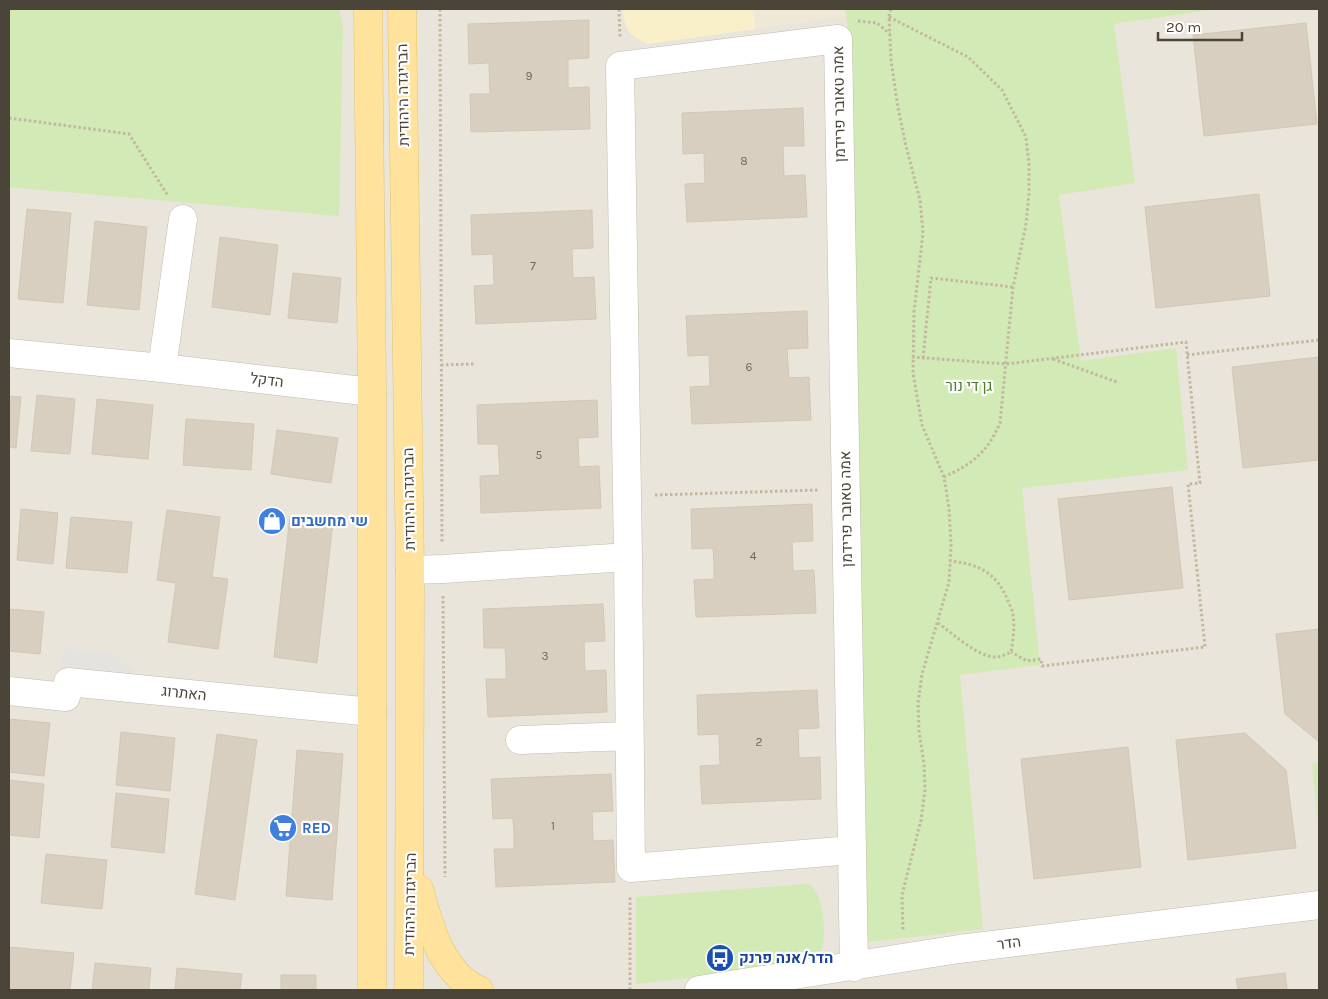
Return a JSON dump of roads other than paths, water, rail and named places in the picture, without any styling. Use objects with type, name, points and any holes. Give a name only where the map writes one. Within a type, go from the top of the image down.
[{"type":"main road","name":"הבריגדה היהודית","points":[[402,9],[410,570],[409,990]]},
{"type":"main road","points":[[404,238],[420,9]]},
{"type":"main road","points":[[366,16],[372,392],[372,990]]},
{"type":"main road","points":[[410,833],[417,883],[428,924],[454,972],[470,986],[479,990]]},
{"type":"street","name":"אמה טאובר פרידמן","points":[[852,850],[631,868],[620,66],[845,29],[845,489],[852,850],[854,967]]},
{"type":"street","points":[[162,368],[183,219]]},
{"type":"street","name":"הדקל","points":[[9,353],[372,392]]},
{"type":"street","points":[[410,570],[628,558]]},
{"type":"street","name":"האתרוג","points":[[9,691],[66,697],[68,682],[372,712]]},
{"type":"street","points":[[520,740],[630,736]]},
{"type":"street","name":"הדר","points":[[700,990],[854,967],[904,957],[1319,905]]},
{"type":"place","name":"שי מחשבים","points":[[272,521]]},
{"type":"place","name":"RED","points":[[283,828]]},
{"type":"place","name":"הדר/אנה פרנק","points":[[720,958]]},
{"type":"park label","name":"גן די נור","points":[[969,386]]}]
